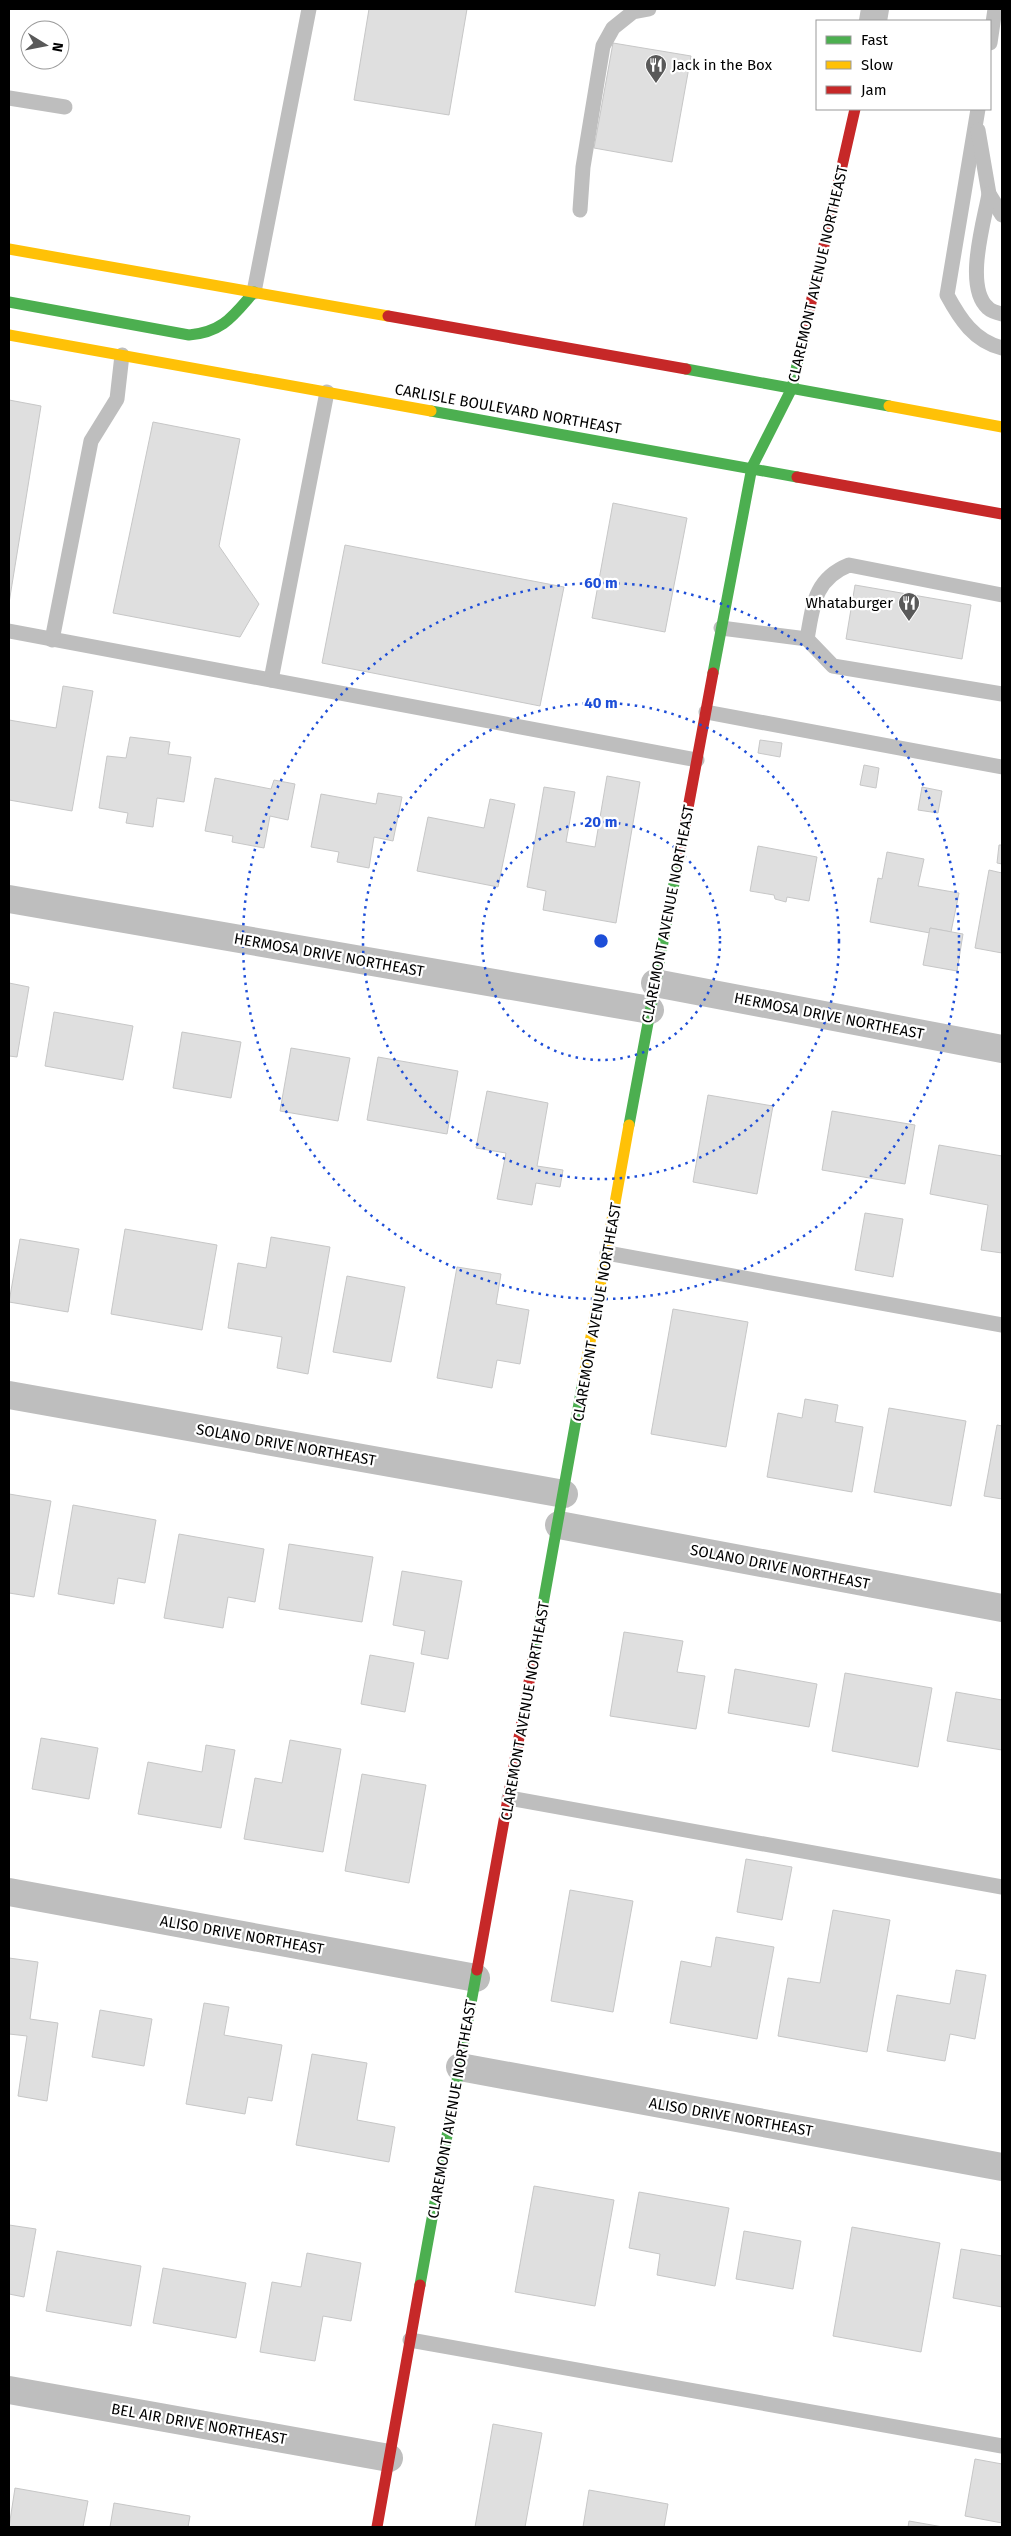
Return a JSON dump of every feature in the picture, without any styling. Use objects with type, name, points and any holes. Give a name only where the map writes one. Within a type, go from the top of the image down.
[{"type":"street","name":"CLAREMONT AVENUE NORTHEAST","points":[[376,2527],[559,1525],[650,1010],[752,467],[792,388],[855,110]]},
{"type":"street","points":[[9,249],[1002,427]]},
{"type":"street","points":[[9,302],[189,335],[205,334],[220,330],[254,292]]},
{"type":"street","name":"CARLISLE BOULEVARD NORTHEAST","points":[[9,334],[752,467],[1002,514]]},
{"type":"street","name":"HERMOSA DRIVE NORTHEAST","points":[[9,899],[650,1010]]},
{"type":"street","name":"HERMOSA DRIVE NORTHEAST","points":[[655,983],[1002,1049]]},
{"type":"street","name":"SOLANO DRIVE NORTHEAST","points":[[9,1395],[564,1494]]},
{"type":"street","name":"SOLANO DRIVE NORTHEAST","points":[[559,1525],[1002,1608]]},
{"type":"street","name":"ALISO DRIVE NORTHEAST","points":[[9,1892],[476,1978]]},
{"type":"street","name":"ALISO DRIVE NORTHEAST","points":[[460,2067],[1002,2167]]},
{"type":"street","name":"BEL AIR DRIVE NORTHEAST","points":[[9,2390],[389,2458]]},
{"type":"lane","points":[[254,292],[309,9]]},
{"type":"lane","points":[[580,210],[583,167],[602,46],[613,28],[634,12],[649,9]]},
{"type":"lane","points":[[991,37],[996,9]]},
{"type":"lane","points":[[9,98],[65,107]]},
{"type":"lane","points":[[977,114],[989,194],[977,256],[977,291],[988,309],[1002,314]]},
{"type":"lane","points":[[977,114],[947,295],[960,318],[980,339],[1002,348]]},
{"type":"lane","points":[[989,194],[1002,215]]},
{"type":"lane","points":[[52,640],[91,441],[117,399],[122,355]]},
{"type":"lane","points":[[270,680],[327,392]]},
{"type":"lane","points":[[807,639],[814,603],[822,583],[833,572],[849,565],[1002,595]]},
{"type":"lane","points":[[721,628],[807,639],[833,666],[1002,694]]},
{"type":"lane","points":[[9,631],[697,760]]},
{"type":"lane","points":[[706,712],[1002,767]]},
{"type":"lane","points":[[607,1253],[1002,1325]]},
{"type":"lane","points":[[509,1798],[1002,1887]]},
{"type":"lane","points":[[410,2340],[1002,2446]]},
{"type":"building","points":[[369,9],[467,9],[449,115],[354,100]]},
{"type":"building","points":[[613,43],[691,56],[672,162],[594,148]]},
{"type":"building","points":[[9,400],[41,406],[9,603]]},
{"type":"building","points":[[153,422],[240,439],[219,546],[259,604],[240,637],[113,613]]},
{"type":"building","points":[[613,503],[687,518],[665,632],[592,618]]},
{"type":"building","points":[[345,545],[564,587],[540,706],[322,663]]},
{"type":"building","name":"Whataburger","points":[[855,585],[971,605],[962,659],[846,639]]},
{"type":"building","points":[[63,686],[93,691],[72,811],[9,800],[9,720],[56,728]]},
{"type":"building","points":[[130,737],[170,742],[168,754],[191,757],[184,802],[157,798],[153,827],[126,823],[128,813],[99,808],[107,756],[126,758]]},
{"type":"building","points":[[760,740],[782,743],[780,757],[758,753]]},
{"type":"building","points":[[864,765],[879,768],[876,788],[860,785]]},
{"type":"building","points":[[607,776],[640,782],[616,923],[543,910],[546,891],[527,887],[544,787],[575,792],[566,842],[595,847]]},
{"type":"building","points":[[215,778],[271,789],[274,780],[295,784],[288,820],[270,816],[264,848],[232,842],[233,836],[205,831]]},
{"type":"building","points":[[922,787],[942,791],[938,813],[918,810]]},
{"type":"building","points":[[378,793],[402,797],[393,841],[374,837],[369,868],[337,862],[339,852],[311,847],[321,794],[376,804]]},
{"type":"building","points":[[490,799],[515,804],[498,887],[417,871],[428,817],[484,828]]},
{"type":"building","points":[[999,845],[1002,845],[1002,864],[997,863]]},
{"type":"building","points":[[758,846],[817,857],[809,901],[787,897],[786,902],[775,899],[774,895],[750,891]]},
{"type":"building","points":[[887,852],[924,859],[918,886],[959,893],[951,932],[930,928],[930,933],[870,922],[878,878],[882,879]]},
{"type":"building","points":[[989,870],[1002,873],[1002,953],[975,948]]},
{"type":"building","points":[[930,928],[963,934],[957,971],[923,965]]},
{"type":"building","points":[[9,983],[29,987],[17,1057],[9,1056]]},
{"type":"building","points":[[54,1012],[133,1026],[123,1080],[45,1066]]},
{"type":"building","points":[[182,1032],[241,1042],[231,1098],[173,1088]]},
{"type":"building","points":[[291,1048],[350,1058],[338,1121],[280,1111]]},
{"type":"building","points":[[378,1057],[458,1071],[447,1134],[367,1120]]},
{"type":"building","points":[[487,1091],[548,1103],[537,1166],[563,1170],[560,1187],[536,1183],[532,1205],[497,1199],[506,1153],[476,1148]]},
{"type":"building","points":[[708,1095],[773,1106],[757,1194],[693,1182]]},
{"type":"building","points":[[832,1111],[915,1125],[905,1184],[822,1170]]},
{"type":"building","points":[[939,1145],[1002,1156],[1002,1253],[981,1250],[988,1205],[930,1194]]},
{"type":"building","points":[[865,1213],[903,1219],[893,1277],[855,1270]]},
{"type":"building","points":[[125,1229],[217,1245],[202,1330],[111,1314]]},
{"type":"building","points":[[271,1237],[330,1247],[308,1374],[277,1368],[282,1337],[228,1328],[238,1263],[266,1268]]},
{"type":"building","points":[[20,1239],[79,1249],[68,1312],[9,1302]]},
{"type":"building","points":[[457,1267],[501,1274],[496,1304],[529,1310],[520,1364],[497,1360],[492,1388],[437,1378]]},
{"type":"building","points":[[347,1276],[405,1287],[391,1362],[333,1352]]},
{"type":"building","points":[[673,1309],[748,1322],[726,1447],[651,1434]]},
{"type":"building","points":[[805,1399],[838,1405],[835,1422],[863,1427],[852,1492],[767,1477],[778,1413],[802,1418]]},
{"type":"building","points":[[889,1408],[966,1421],[951,1506],[874,1492]]},
{"type":"building","points":[[997,1425],[1002,1426],[1002,1499],[984,1496]]},
{"type":"building","points":[[9,1494],[51,1501],[34,1597],[9,1593]]},
{"type":"building","points":[[73,1505],[156,1520],[145,1583],[118,1578],[114,1604],[58,1594]]},
{"type":"building","points":[[179,1534],[264,1549],[255,1602],[228,1597],[223,1628],[164,1618]]},
{"type":"building","points":[[289,1544],[373,1557],[362,1622],[279,1609]]},
{"type":"building","points":[[402,1571],[462,1581],[448,1659],[421,1654],[425,1631],[393,1625]]},
{"type":"building","points":[[624,1632],[683,1641],[677,1672],[705,1676],[696,1729],[610,1716]]},
{"type":"building","points":[[370,1655],[414,1663],[405,1712],[361,1704]]},
{"type":"building","points":[[735,1669],[817,1684],[809,1727],[728,1713]]},
{"type":"building","points":[[845,1673],[932,1688],[918,1767],[832,1751]]},
{"type":"building","points":[[956,1692],[1002,1700],[1002,1750],[947,1741]]},
{"type":"building","points":[[41,1738],[98,1748],[89,1799],[32,1789]]},
{"type":"building","points":[[290,1740],[341,1749],[323,1852],[244,1839],[255,1778],[282,1783]]},
{"type":"building","points":[[206,1745],[235,1750],[221,1828],[138,1814],[148,1762],[202,1772]]},
{"type":"building","points":[[362,1774],[426,1785],[409,1883],[345,1871]]},
{"type":"building","points":[[746,1859],[792,1867],[782,1920],[737,1912]]},
{"type":"building","points":[[570,1890],[633,1901],[613,2012],[551,2001]]},
{"type":"building","points":[[833,1910],[890,1920],[867,2052],[778,2036],[788,1978],[820,1983]]},
{"type":"building","points":[[716,1937],[774,1947],[757,2039],[670,2023],[681,1961],[711,1967]]},
{"type":"building","points":[[9,1958],[38,1962],[30,2019],[58,2023],[47,2101],[18,2096],[27,2036],[9,2034]]},
{"type":"building","points":[[956,1970],[986,1975],[975,2039],[950,2034],[945,2061],[887,2051],[897,1995],[950,2004]]},
{"type":"building","points":[[204,2003],[229,2007],[224,2035],[282,2045],[272,2101],[248,2097],[245,2114],[186,2104]]},
{"type":"building","points":[[100,2010],[152,2019],[144,2066],[92,2057]]},
{"type":"building","points":[[312,2054],[367,2063],[357,2120],[395,2127],[389,2162],[296,2145]]},
{"type":"building","points":[[534,2186],[614,2200],[595,2306],[515,2292]]},
{"type":"building","points":[[639,2192],[729,2208],[715,2286],[657,2275],[660,2254],[629,2248]]},
{"type":"building","points":[[9,2225],[36,2229],[24,2297],[9,2294]]},
{"type":"building","points":[[852,2227],[940,2243],[921,2352],[833,2336]]},
{"type":"building","points":[[744,2231],[801,2241],[793,2289],[736,2279]]},
{"type":"building","points":[[961,2249],[1002,2256],[1002,2307],[953,2298]]},
{"type":"building","points":[[57,2251],[141,2266],[131,2326],[46,2311]]},
{"type":"building","points":[[307,2253],[361,2263],[351,2321],[323,2316],[315,2361],[260,2352],[272,2282],[301,2287]]},
{"type":"building","points":[[163,2268],[246,2283],[236,2338],[153,2323]]},
{"type":"building","points":[[493,2424],[542,2433],[525,2527],[475,2527]]},
{"type":"building","points":[[975,2459],[1002,2464],[1002,2523],[965,2516]]},
{"type":"building","points":[[15,2488],[88,2501],[83,2527],[9,2527]]},
{"type":"building","points":[[589,2490],[668,2504],[664,2527],[583,2527]]},
{"type":"building","points":[[114,2503],[190,2516],[188,2527],[110,2527]]},
{"type":"building","points":[[909,2521],[943,2527],[908,2527]]},
{"type":"traffic: fast","points":[[9,302],[189,335],[201,333],[219,326],[233,315],[254,292]]},
{"type":"traffic: fast","points":[[713,673],[752,467],[792,388],[800,351]]},
{"type":"traffic: fast","points":[[686,369],[889,406]]},
{"type":"traffic: fast","points":[[431,411],[797,477]]},
{"type":"traffic: fast","points":[[629,1125],[678,862]]},
{"type":"traffic: fast","points":[[533,1660],[583,1381]]},
{"type":"traffic: fast","points":[[420,2285],[477,1970]]},
{"type":"traffic: slow","points":[[9,249],[388,316]]},
{"type":"traffic: slow","points":[[9,335],[431,411]]},
{"type":"traffic: slow","points":[[889,406],[1002,427]]},
{"type":"traffic: slow","points":[[583,1381],[629,1125]]},
{"type":"traffic: jam","points":[[800,351],[855,110]]},
{"type":"traffic: jam","points":[[388,316],[686,369]]},
{"type":"traffic: jam","points":[[797,477],[1002,514]]},
{"type":"traffic: jam","points":[[678,862],[713,673]]},
{"type":"traffic: jam","points":[[477,1970],[533,1660]]},
{"type":"traffic: jam","points":[[377,2527],[420,2285]]},
{"type":"place","name":"Jack in the Box","points":[[656,84]]},
{"type":"place","name":"Whataburger","points":[[909,622]]}]
